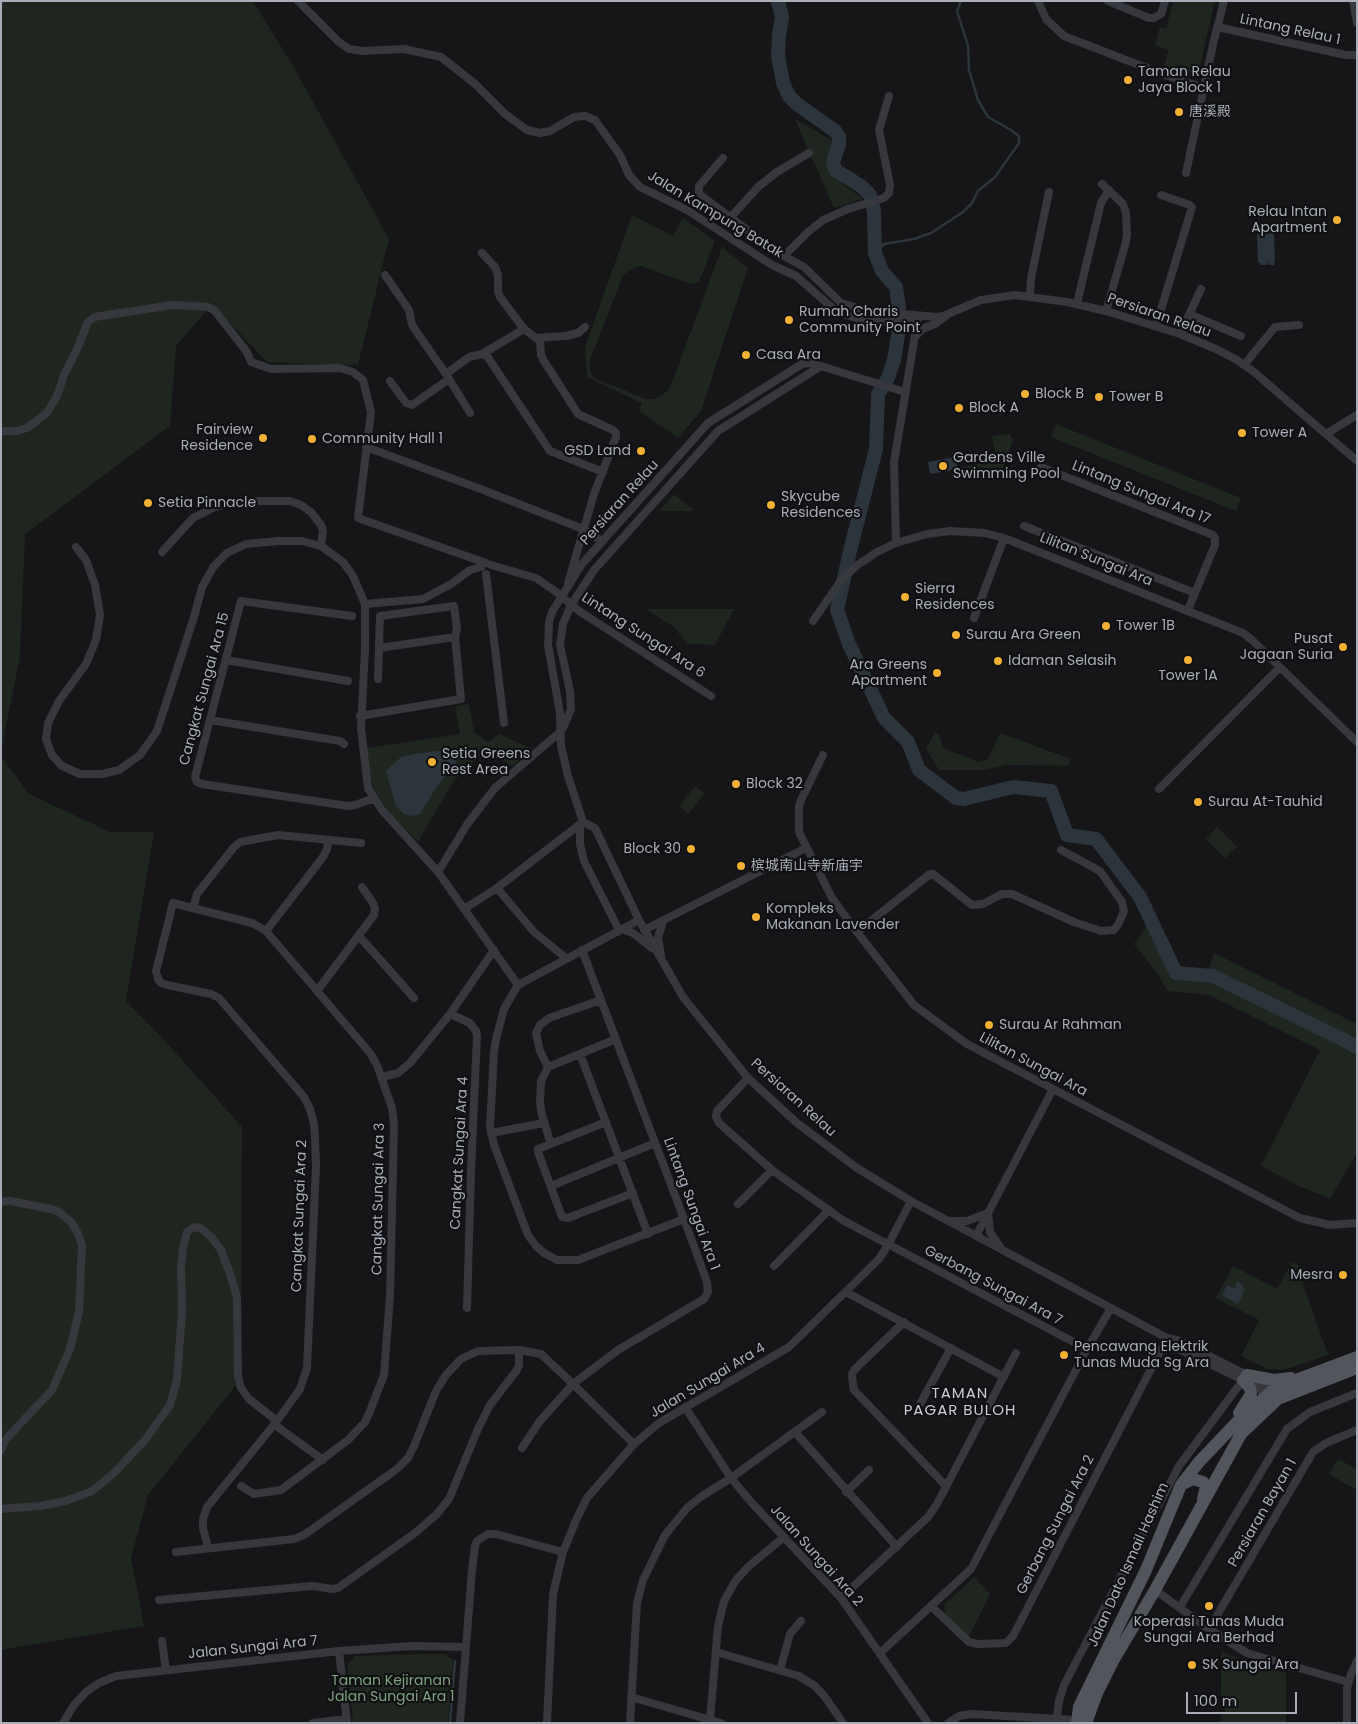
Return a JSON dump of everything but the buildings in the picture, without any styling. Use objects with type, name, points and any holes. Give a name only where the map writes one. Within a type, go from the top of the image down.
[{"type":"main road","name":"Jalan Dato Ismail Hashim","points":[[1080,1722],[1241,1434],[1285,1384],[1357,1357]]},
{"type":"main road","name":"Jalan Dato Ismail Hashim","points":[[1080,1722],[1080,1707],[1146,1570],[1181,1485],[1240,1419],[1272,1397],[1357,1368]]},
{"type":"main road","points":[[1245,1377],[1274,1380],[1307,1375]]},
{"type":"main road","points":[[1212,1449],[1250,1398],[1250,1388],[1245,1377]]},
{"type":"main road","points":[[1181,1485],[1193,1479],[1203,1482],[1206,1486],[1200,1509]]},
{"type":"street","name":"Jalan Kampung Batak","points":[[298,1],[339,42],[349,49],[363,51],[404,50],[441,58],[474,83],[505,114],[527,130],[540,133],[550,131],[574,117],[584,116],[595,120],[620,155],[629,175],[640,187],[687,210],[772,266],[796,276],[837,312],[869,322],[918,318]]},
{"type":"street","points":[[1038,1],[1046,19],[1064,36],[1204,88]]},
{"type":"street","points":[[1108,1],[1149,18],[1158,16],[1163,11],[1165,1]]},
{"type":"street","points":[[1186,173],[1224,1]]},
{"type":"street","points":[[1353,1],[1357,22]]},
{"type":"street","name":"Lintang Relau 1","points":[[1218,28],[1346,55],[1357,55]]},
{"type":"street","points":[[784,256],[823,220],[887,196],[890,189],[879,130],[889,96]]},
{"type":"street","points":[[730,218],[759,186],[777,172],[809,153]]},
{"type":"street","points":[[723,158],[701,184],[698,191],[702,197],[784,256],[804,267],[837,300],[846,305],[867,311],[918,318],[894,468],[896,543]]},
{"type":"street","points":[[1102,184],[1121,201],[1125,208],[1127,234],[1106,311]]},
{"type":"street","points":[[1077,304],[1100,207],[1109,190]]},
{"type":"street","points":[[1030,296],[1031,278],[1049,192]]},
{"type":"street","points":[[1156,326],[1192,207],[1161,195]]},
{"type":"street","points":[[482,253],[496,267],[500,297],[524,329],[540,341],[541,354],[544,361],[578,414],[616,433],[616,438],[594,494],[583,529],[569,574],[568,587]]},
{"type":"street","points":[[385,275],[409,310],[412,324],[416,331],[448,376],[470,413]]},
{"type":"street","points":[[1180,334],[1201,289]]},
{"type":"street","name":"Persiaran Relau","points":[[918,318],[950,314],[990,298],[1015,295],[1077,304],[1156,326],[1216,349],[1244,365],[1357,461]]},
{"type":"street","points":[[1,431],[17,431],[27,428],[47,413],[57,396],[84,329],[94,317],[173,305],[208,307],[215,311],[247,352],[251,362],[271,369],[340,368],[353,372],[363,380],[371,412],[366,447],[583,529],[602,541]]},
{"type":"street","points":[[914,338],[922,329],[935,324],[950,314]]},
{"type":"street","points":[[1189,314],[1241,336]]},
{"type":"street","points":[[1244,365],[1275,327],[1299,326]]},
{"type":"street","points":[[536,338],[566,336],[578,333],[585,327]]},
{"type":"street","points":[[390,381],[406,402],[412,406],[469,357],[482,354],[524,329]]},
{"type":"street","points":[[482,354],[487,356],[550,451],[603,472]]},
{"type":"street","name":"Persiaran Relau","points":[[905,392],[811,363],[802,364],[708,423],[582,564],[550,617],[548,645],[560,713],[561,746],[582,823],[594,828],[644,930],[683,997],[748,1078],[797,1123],[857,1168],[911,1201],[1167,1338],[1180,1341],[1245,1377],[1272,1397]]},
{"type":"street","name":"Persiaran Relau","points":[[560,732],[568,719],[571,708],[570,691],[561,651],[560,639],[563,624],[571,605],[594,570],[718,431],[821,366]]},
{"type":"street","points":[[1326,434],[1357,415]]},
{"type":"street","name":"Lintang Sungai Ara 6","points":[[366,447],[358,518],[486,567],[532,576],[562,596],[579,612],[711,696]]},
{"type":"street","name":"Lintang Sungai Ara 17","points":[[1041,467],[1213,535],[1215,545],[1188,610]]},
{"type":"street","points":[[162,552],[193,518],[214,507],[233,502],[259,501],[290,501],[301,505],[311,512],[321,525],[323,531],[321,546]]},
{"type":"street","name":"Lilitan Sungai Ara","points":[[1024,526],[1195,593]]},
{"type":"street","name":"Lilitan Sungai Ara","points":[[813,621],[840,582],[856,566],[877,552],[896,543],[927,534],[950,531],[968,531],[1004,538],[1243,633],[1357,742]]},
{"type":"street","points":[[974,618],[1004,538]]},
{"type":"street","points":[[76,547],[86,560],[95,585],[100,615],[96,640],[86,664],[59,701],[48,723],[46,739],[52,755],[62,766],[80,774],[102,774],[119,770],[140,755],[157,731],[202,587],[214,566],[227,553],[246,544],[302,541],[321,546],[343,562],[353,576],[365,604],[365,649],[360,716],[368,788],[389,818],[438,872],[518,985]]},
{"type":"street","points":[[365,604],[423,599],[451,584],[470,570],[486,567],[504,723]]},
{"type":"street","name":"Cangkat Sungai Ara 15","points":[[352,616],[241,601],[195,777],[197,782],[202,784],[348,806],[375,798]]},
{"type":"street","points":[[360,716],[461,700],[454,606],[380,616],[378,679]]},
{"type":"street","points":[[379,648],[455,637]]},
{"type":"street","points":[[226,660],[348,681]]},
{"type":"street","points":[[1159,788],[1280,667]]},
{"type":"street","points":[[210,720],[340,741],[344,744]]},
{"type":"street","points":[[438,872],[468,824],[495,788],[560,732]]},
{"type":"street","name":"Lilitan Sungai Ara","points":[[823,755],[799,806],[798,832],[832,898],[919,1010],[966,1044],[1300,1218],[1330,1225],[1357,1223]]},
{"type":"street","points":[[464,909],[497,888],[582,823]]},
{"type":"street","points":[[582,823],[580,844],[584,860],[620,930],[633,933],[657,953]]},
{"type":"street","points":[[193,908],[197,894],[240,842],[278,834],[328,841],[361,843]]},
{"type":"street","points":[[266,931],[323,857],[328,841]]},
{"type":"street","points":[[644,930],[806,848]]},
{"type":"street","points":[[857,932],[930,874],[933,874],[972,905],[983,904],[1002,894],[1012,894],[1074,922],[1102,931],[1114,930],[1124,911],[1122,902],[1100,871],[1061,850]]},
{"type":"street","points":[[317,991],[371,920],[375,909],[362,887]]},
{"type":"street","points":[[497,888],[534,932],[566,958]]},
{"type":"street","name":"Cangkat Sungai Ara 3","points":[[173,904],[252,923],[266,931],[370,1053],[382,1077],[392,1108],[394,1125],[390,1296],[384,1375],[365,1422],[348,1440],[281,1490],[254,1494],[241,1486]]},
{"type":"street","name":"Cangkat Sungai Ara 2","points":[[173,904],[156,971],[158,979],[161,983],[167,985],[211,994],[220,998],[304,1097],[314,1124],[316,1166],[307,1368],[300,1389],[276,1423],[207,1507],[204,1513],[203,1528],[208,1548]]},
{"type":"street","points":[[639,920],[518,985],[504,1009],[496,1039],[490,1133],[528,1235],[544,1253],[557,1260],[578,1260],[684,1219]]},
{"type":"street","points":[[662,960],[658,938],[663,921]]},
{"type":"street","points":[[359,936],[414,998]]},
{"type":"street","points":[[382,1077],[398,1073],[406,1068],[450,1014],[494,950]]},
{"type":"street","name":"Lintang Sungai Ara 1","points":[[522,1448],[540,1421],[574,1384],[618,1350],[707,1296],[707,1282],[582,950]]},
{"type":"street","points":[[548,1067],[540,1051],[536,1032],[540,1025],[549,1018],[601,1000]]},
{"type":"street","name":"Cangkat Sungai Ara 4","points":[[450,1014],[470,1023],[477,1036],[467,1308]]},
{"type":"street","points":[[549,1138],[540,1100],[541,1081],[548,1067],[616,1039]]},
{"type":"street","points":[[580,1054],[648,1234]]},
{"type":"street","name":"Gerbang Sungai Ara 7","points":[[748,1078],[717,1111],[716,1117],[719,1123],[772,1170],[844,1221],[1087,1349]]},
{"type":"street","points":[[976,1236],[1053,1089]]},
{"type":"street","points":[[606,1122],[538,1149],[562,1217],[564,1218],[633,1193]]},
{"type":"street","points":[[490,1133],[544,1123]]},
{"type":"street","points":[[552,1186],[655,1143]]},
{"type":"street","points":[[738,1204],[772,1170]]},
{"type":"street","points":[[1,1202],[10,1201],[59,1212],[72,1223],[82,1245],[79,1312],[70,1349],[52,1390],[6,1439],[1,1450]]},
{"type":"street","name":"Jalan Sungai Ara 4","points":[[547,1723],[554,1594],[563,1552],[576,1518],[587,1498],[634,1444],[659,1424],[789,1347],[879,1259],[911,1201]]},
{"type":"street","points":[[774,1266],[829,1210]]},
{"type":"street","points":[[946,1220],[967,1221],[988,1213]]},
{"type":"street","points":[[988,1213],[990,1232],[1003,1251]]},
{"type":"street","points":[[1,1509],[40,1506],[66,1501],[92,1490],[113,1474],[146,1440],[170,1405],[177,1380],[182,1312],[181,1265],[183,1248],[187,1232],[192,1228],[203,1230],[212,1238],[221,1250],[230,1274],[238,1306],[238,1376],[241,1388],[249,1399],[276,1423],[323,1460]]},
{"type":"street","points":[[846,1292],[1004,1377]]},
{"type":"street","points":[[880,1654],[971,1569],[1087,1349],[1111,1308]]},
{"type":"street","points":[[904,1322],[854,1370],[852,1386],[946,1486]]},
{"type":"street","name":"Gerbang Sungai Ara 2","points":[[932,1607],[969,1642],[977,1644],[1006,1643],[1013,1636],[1167,1338]]},
{"type":"street","points":[[920,1404],[951,1348]]},
{"type":"street","points":[[159,1600],[312,1586],[338,1588],[416,1533],[437,1514],[448,1499],[490,1405],[517,1370],[519,1350]]},
{"type":"street","points":[[176,1552],[294,1539],[304,1535],[397,1469],[408,1458],[436,1391],[446,1375],[461,1360],[478,1351],[519,1350],[540,1354],[574,1384],[634,1444]]},
{"type":"street","points":[[841,1598],[928,1518],[1016,1353]]},
{"type":"street","points":[[1059,1720],[1059,1701],[1064,1685],[1179,1466],[1245,1377]]},
{"type":"street","points":[[1180,1607],[1287,1429],[1310,1412],[1357,1393]]},
{"type":"street","name":"Jalan Sungai Ara 2","points":[[685,1407],[731,1478],[841,1598],[928,1723]]},
{"type":"street","points":[[630,1723],[637,1603],[642,1580],[665,1535],[687,1508],[702,1496],[731,1478],[822,1412]]},
{"type":"street","name":"Persiaran Bayan 1","points":[[1209,1629],[1313,1452],[1326,1443],[1357,1430]]},
{"type":"street","points":[[795,1432],[846,1492],[897,1547]]},
{"type":"street","points":[[846,1492],[870,1470]]},
{"type":"street","points":[[460,1723],[474,1546],[477,1541],[488,1534],[496,1534],[563,1552]]},
{"type":"street","points":[[710,1720],[720,1614],[724,1600],[736,1580],[749,1566],[784,1537]]},
{"type":"street","points":[[1155,1590],[1209,1629],[1247,1653],[1348,1682]]},
{"type":"street","points":[[780,1670],[790,1634],[801,1622]]},
{"type":"street","points":[[162,1641],[166,1670]]},
{"type":"street","name":"Jalan Sungai Ara 7","points":[[64,1723],[74,1705],[86,1692],[99,1683],[116,1676],[340,1651],[412,1646],[466,1647]]},
{"type":"street","points":[[313,1723],[347,1721],[340,1651]]},
{"type":"street","points":[[716,1652],[799,1676],[815,1686],[843,1723]]},
{"type":"street","points":[[1347,1723],[1348,1682],[1357,1661]]},
{"type":"street","points":[[631,1697],[721,1723]]},
{"type":"street","points":[[952,1722],[964,1714],[1010,1719],[1080,1722]]},
{"type":"green space","points":[[1,1],[253,1],[293,66],[389,239],[358,365],[267,362],[212,304],[176,346],[170,426],[25,534],[20,656],[1,752]]},
{"type":"green space","points":[[1173,1],[1215,1],[1197,79],[1164,67],[1169,50],[1155,45],[1160,27],[1166,29]]},
{"type":"green space","points":[[795,119],[833,141],[828,170],[831,175],[863,199],[834,208]]},
{"type":"green space","points":[[632,215],[673,236],[683,218],[715,241],[699,282],[691,284],[641,266],[633,268],[623,275],[589,363],[594,378],[646,399],[655,399],[661,396],[668,390],[673,380],[722,247],[748,268],[701,411],[678,438],[639,411],[642,403],[587,377],[585,347]]},
{"type":"green space","points":[[1056,424],[1241,498],[1236,511],[1051,437]]},
{"type":"green space","points":[[1010,434],[1013,440],[1000,475],[993,480],[965,477],[963,467],[997,460],[992,436]]},
{"type":"green space","points":[[674,494],[694,511],[660,511]]},
{"type":"green space","points":[[646,609],[734,609],[715,645],[687,644],[674,627]]},
{"type":"green space","points":[[469,704],[474,732],[488,742],[499,734],[532,749],[512,766],[486,751],[454,780],[418,842],[390,814],[374,789],[367,748],[460,734],[455,707]]},
{"type":"green space","points":[[935,732],[939,734],[943,748],[978,762],[988,759],[1000,733],[1071,759],[1069,766],[1008,765],[983,770],[939,770],[926,749]]},
{"type":"green space","points":[[1,756],[29,794],[110,832],[154,832],[126,1001],[167,1043],[242,1127],[241,1379],[148,1495],[131,1558],[144,1626],[1,1650]]},
{"type":"green space","points":[[695,786],[705,793],[688,814],[679,806]]},
{"type":"green space","points":[[1217,827],[1237,847],[1225,858],[1206,839]]},
{"type":"green space","points":[[1148,925],[1174,977],[1210,979],[1357,1055],[1357,1153],[1330,1199],[1299,1186],[1261,1166],[1320,1050],[1209,995],[1168,991],[1134,944]]},
{"type":"green space","points":[[1214,953],[1357,1024],[1357,1041],[1337,1029],[1209,969]]},
{"type":"green space","points":[[1292,1262],[1308,1270],[1302,1281],[1328,1355],[1284,1370],[1267,1369],[1241,1356],[1259,1320],[1216,1298],[1233,1266],[1277,1289]]},
{"type":"green space","points":[[1338,1459],[1357,1469],[1357,1486],[1355,1489],[1329,1474]]},
{"type":"green space","points":[[974,1577],[990,1594],[969,1637],[945,1614],[945,1604]]},
{"type":"green space","points":[[1221,1651],[1240,1660],[1286,1673],[1286,1723],[1221,1723],[1222,1712],[1225,1712],[1225,1699],[1221,1698]]},
{"type":"green space","name":"Taman Kejiranan Jalan Sungai Ara 1","points":[[445,1654],[453,1660],[448,1723],[353,1723],[347,1665],[355,1656]]},
{"type":"shaded area","points":[[1274,233],[1274,265],[1268,265],[1268,262],[1266,265],[1261,265],[1258,263],[1257,234]]},
{"type":"shaded area","name":"Gardens Ville Swimming Pool","points":[[955,457],[958,469],[930,474],[928,462]]},
{"type":"shaded area","points":[[454,749],[461,756],[437,786],[420,814],[413,816],[404,814],[396,806],[386,771],[401,757]]},
{"type":"shaded area","points":[[1237,1282],[1245,1289],[1238,1304],[1222,1295],[1227,1285],[1235,1289]]},
{"type":"waterway","points":[[778,1],[782,17],[778,56],[783,83],[789,96],[797,104],[835,131],[839,137],[839,144],[833,162],[835,170],[861,186],[870,195],[874,211],[875,253],[882,271],[896,287],[899,308]]},
{"type":"waterway","points":[[875,253],[884,244],[914,239],[931,233],[963,212],[972,203],[978,191],[995,177],[1019,143],[1019,136],[988,117],[978,100],[969,70],[968,46],[957,11],[961,1]]},
{"type":"waterway","points":[[899,329],[894,360],[888,378],[878,394],[876,449],[837,610],[849,644],[884,718],[908,742],[919,770],[956,798],[964,799],[1013,787],[1051,791],[1067,835],[1096,839],[1140,897],[1176,973],[1213,976],[1357,1047]]},
{"type":"waterway","points":[[450,1723],[455,1661]]},
{"type":"place","name":"Taman Relau Jaya Block 1","points":[[1128,80]]},
{"type":"place","name":"唐溪殿","points":[[1179,112]]},
{"type":"place","name":"Relau Intan Apartment","points":[[1337,220]]},
{"type":"place","name":"Rumah Charis Community Point","points":[[789,320]]},
{"type":"place","name":"Casa Ara","points":[[746,355]]},
{"type":"place","name":"Block B","points":[[1025,394]]},
{"type":"place","name":"Tower B","points":[[1099,397]]},
{"type":"place","name":"Block A","points":[[959,408]]},
{"type":"place","name":"Tower A","points":[[1242,433]]},
{"type":"place","name":"Fairview Residence","points":[[263,438]]},
{"type":"place","name":"Community Hall 1","points":[[312,439]]},
{"type":"place","name":"GSD Land","points":[[641,451]]},
{"type":"place","name":"Gardens Ville Swimming Pool","points":[[943,466]]},
{"type":"place","name":"Setia Pinnacle","points":[[148,503]]},
{"type":"place","name":"Skycube Residences","points":[[771,505]]},
{"type":"place","name":"Sierra Residences","points":[[905,597]]},
{"type":"place","name":"Tower 1B","points":[[1106,626]]},
{"type":"place","name":"Surau Ara Green","points":[[956,635]]},
{"type":"place","name":"Pusat Jagaan Suria","points":[[1343,647]]},
{"type":"place","name":"Tower 1A","points":[[1188,660]]},
{"type":"place","name":"Idaman Selasih","points":[[998,661]]},
{"type":"place","name":"Ara Greens Apartment","points":[[937,673]]},
{"type":"place","name":"Setia Greens Rest Area","points":[[432,762]]},
{"type":"place","name":"Block 32","points":[[736,784]]},
{"type":"place","name":"Surau At-Tauhid","points":[[1198,802]]},
{"type":"place","name":"Block 30","points":[[691,849]]},
{"type":"place","name":"槟城南山寺新庙宇","points":[[741,866]]},
{"type":"place","name":"Kompleks Makanan Lavender","points":[[756,917]]},
{"type":"place","name":"Surau Ar Rahman","points":[[989,1025]]},
{"type":"place","name":"Mesra","points":[[1343,1275]]},
{"type":"place","name":"Pencawang Elektrik Tunas Muda Sg Ara","points":[[1064,1355]]},
{"type":"place","name":"Koperasi Tunas Muda Sungai Ara Berhad","points":[[1209,1606]]},
{"type":"place","name":"SK Sungai Ara","points":[[1192,1665]]},
{"type":"district","name":"TAMAN PAGAR BULOH","points":[[960,1402]]}]
